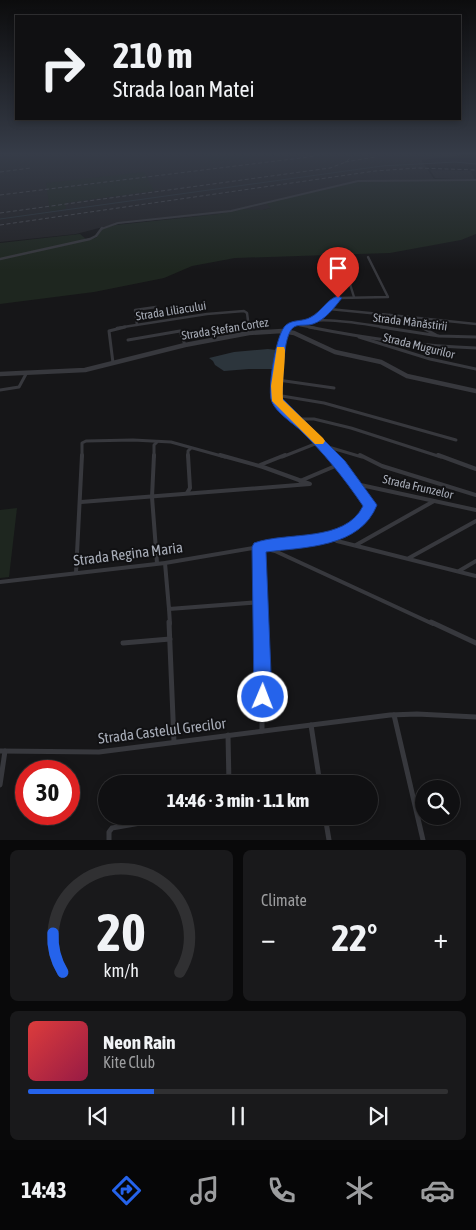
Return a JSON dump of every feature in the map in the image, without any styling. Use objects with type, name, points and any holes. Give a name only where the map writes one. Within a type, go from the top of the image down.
[{"type":"street","points":[[0,259],[90,239],[96,236],[102,228],[118,223],[231,211],[311,192]]},
{"type":"street","points":[[311,321],[320,316],[339,298],[388,297],[368,258]]},
{"type":"street","points":[[344,265],[354,297]]},
{"type":"street","points":[[137,325],[134,310],[156,307]]},
{"type":"street","points":[[329,308],[476,324]]},
{"type":"street","name":"Strada Liliacului","points":[[113,363],[110,329],[244,310],[247,313],[249,333]]},
{"type":"street","points":[[390,315],[396,321],[425,327],[436,335]]},
{"type":"street","points":[[320,316],[324,320]]},
{"type":"street","name":"Strada Mânăstirii","points":[[285,331],[290,326],[296,324],[324,320],[436,335],[476,336]]},
{"type":"street","points":[[296,324],[358,337],[447,348],[476,348]]},
{"type":"street","points":[[262,731],[263,663],[259,547],[332,537],[355,524],[369,510],[369,502],[340,464],[320,442],[279,404],[276,395],[280,348],[285,331]]},
{"type":"street","name":"Strada Ștefan Cortez","points":[[0,374],[76,371],[185,345],[249,333],[285,331],[294,333],[335,352],[381,362],[407,376],[476,391]]},
{"type":"street","points":[[128,340],[180,332],[185,345]]},
{"type":"street","name":"Strada Mugurilor","points":[[358,337],[421,357],[476,369]]},
{"type":"street","points":[[0,390],[19,388],[26,374]]},
{"type":"street","points":[[278,380],[334,388]]},
{"type":"street","points":[[276,395],[324,403],[456,440]]},
{"type":"street","points":[[296,419],[314,420],[350,428],[401,442],[476,468]]},
{"type":"street","points":[[76,573],[81,502],[84,470],[82,443],[116,440],[171,442],[259,466],[310,484],[81,502]]},
{"type":"street","points":[[157,442],[154,445],[152,497],[157,564]]},
{"type":"street","points":[[259,466],[320,442]]},
{"type":"street","points":[[324,446],[357,454],[382,466],[476,495]]},
{"type":"street","points":[[187,494],[190,488],[188,450],[191,448]]},
{"type":"street","points":[[300,481],[340,464]]},
{"type":"street","name":"Strada Frunzelor","points":[[356,484],[476,510]]},
{"type":"street","points":[[356,545],[434,501]]},
{"type":"street","points":[[409,558],[476,521]]},
{"type":"street","points":[[332,537],[337,541],[476,576]]},
{"type":"street","name":"Strada Regina Maria","points":[[0,582],[165,563],[259,547],[275,551],[476,643]]},
{"type":"street","points":[[458,571],[476,562]]},
{"type":"street","points":[[165,563],[169,609],[174,742]]},
{"type":"street","points":[[169,609],[261,602]]},
{"type":"street","points":[[123,643],[170,639]]},
{"type":"street","name":"Strada Castelul Grecilor","points":[[2,751],[99,752],[394,715],[417,714],[476,717]]},
{"type":"street","points":[[394,715],[424,840]]},
{"type":"street","points":[[311,725],[319,775]]},
{"type":"street","points":[[228,735],[229,775]]},
{"type":"street","points":[[0,785],[2,751]]},
{"type":"street","points":[[109,840],[109,832],[112,828],[129,825]]},
{"type":"street","points":[[326,825],[329,840]]},
{"type":"shaded area","points":[[0,192],[312,192],[267,203],[272,208],[263,210],[115,224],[76,234],[0,242]]},
{"type":"shaded area","points":[[47,192],[145,192],[65,203],[66,209],[50,211]]},
{"type":"shaded area","points":[[312,192],[476,192],[476,234],[461,240],[390,253],[235,258],[192,266],[164,278],[94,292],[0,304],[0,243],[80,234],[86,239],[96,238],[102,229],[116,225],[219,214],[243,209],[263,210],[271,208],[266,203]]},
{"type":"shaded area","points":[[276,350],[278,355],[274,369],[224,371],[209,358],[234,352]]},
{"type":"shaded area","points":[[17,508],[9,577],[0,578],[0,510]]},
{"type":"waterway","points":[[0,219],[193,192]]},
{"type":"railway","points":[[0,195],[23,192]]},
{"type":"railway","points":[[0,213],[153,192]]},
{"type":"railway","points":[[0,225],[228,192]]},
{"type":"slow traffic","points":[[280,350],[280,370],[276,386],[277,401],[319,441]]},
{"type":"route","points":[[263,697],[259,547],[320,540],[334,536],[355,524],[369,510],[370,505],[360,488],[340,464],[318,440],[279,404],[276,398],[276,386],[280,370],[280,348],[285,331],[291,325],[311,321],[320,316],[338,298]]}]
